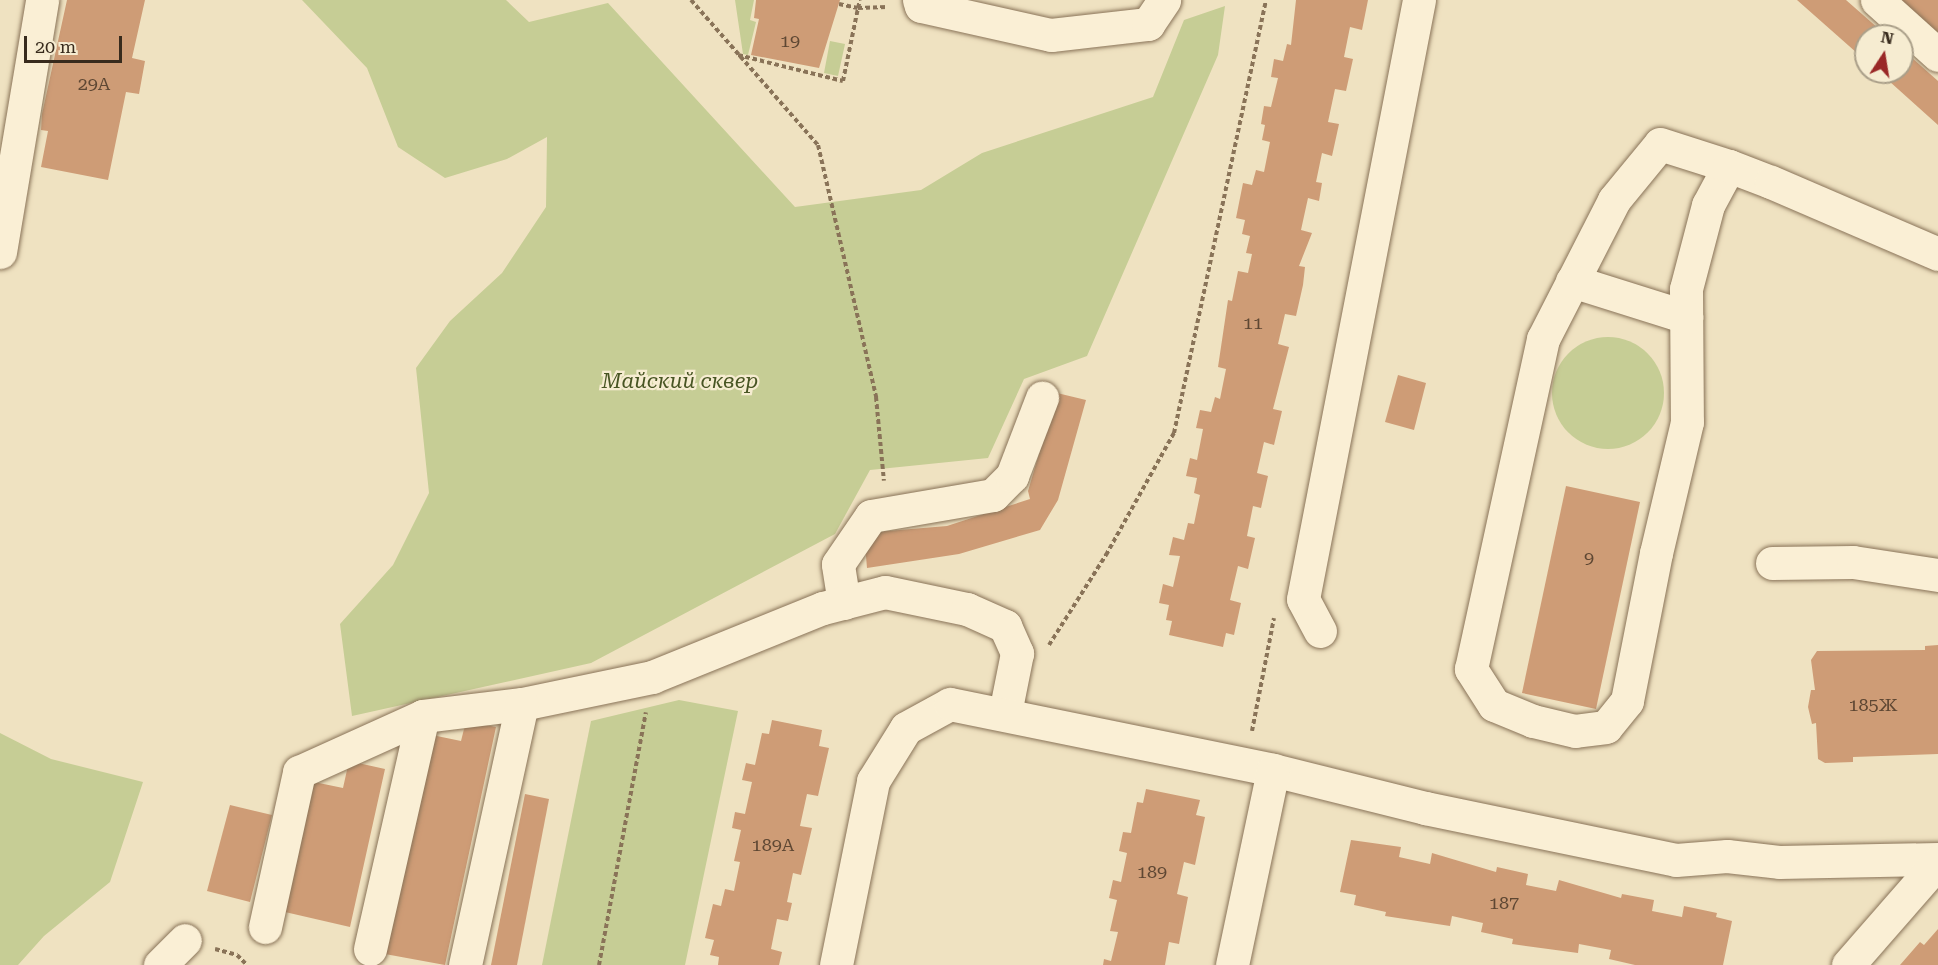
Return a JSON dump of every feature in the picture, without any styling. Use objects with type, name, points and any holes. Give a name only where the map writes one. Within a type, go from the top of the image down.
[{"type":"lane","points":[[0,252],[42,0]]},
{"type":"lane","points":[[920,3],[1051,35],[1148,24],[1164,0]]},
{"type":"lane","points":[[1320,631],[1303,599],[1419,0]]},
{"type":"lane","points":[[1877,0],[1938,55]]},
{"type":"lane","points":[[1729,166],[1708,205],[1686,289],[1687,422],[1656,552],[1627,701],[1606,727],[1575,731],[1533,721],[1494,705],[1471,669],[1543,339],[1614,200],[1660,144],[1729,166],[1938,255]]},
{"type":"lane","points":[[1572,281],[1686,317]]},
{"type":"lane","points":[[844,603],[838,564],[871,516],[887,511],[993,495],[1012,476],[1042,398]]},
{"type":"lane","points":[[1772,563],[1853,562],[1938,575]]},
{"type":"lane","points":[[265,927],[299,772],[423,716],[522,704],[652,677],[844,603],[885,592],[967,609],[1005,626],[1017,653],[1005,713]]},
{"type":"lane","points":[[465,965],[522,704]]},
{"type":"lane","points":[[836,965],[873,781],[884,759],[906,728],[950,704],[1005,713],[1259,767],[1425,807],[1676,860],[1727,856],[1779,862],[1938,861]]},
{"type":"lane","points":[[370,949],[423,716]]},
{"type":"lane","points":[[1232,965],[1259,767]]},
{"type":"lane","points":[[1848,965],[1938,861]]},
{"type":"lane","points":[[160,965],[185,940]]},
{"type":"path","points":[[691,0],[818,145],[876,397],[887,511]]},
{"type":"path","points":[[736,54],[843,81],[860,0]]},
{"type":"path","points":[[1012,678],[1043,655],[1106,555],[1174,433],[1266,0]]},
{"type":"path","points":[[839,4],[858,8],[920,3]]},
{"type":"path","points":[[1259,767],[1276,605]]},
{"type":"path","points":[[599,965],[652,677]]},
{"type":"green space","name":"Майский сквер","points":[[302,0],[506,0],[529,22],[608,3],[795,207],[921,190],[982,153],[1153,97],[1184,20],[1225,6],[1218,55],[1087,356],[1024,379],[988,458],[870,470],[835,534],[591,663],[352,716],[340,624],[393,565],[429,493],[416,368],[450,321],[502,273],[546,207],[547,137],[507,159],[445,178],[398,147],[367,68]]},
{"type":"green space","points":[[735,0],[754,0],[750,20],[756,22],[748,55],[743,54]]},
{"type":"green space","points":[[830,41],[845,44],[838,76],[824,73]]},
{"type":"green space","points":[[1608,337],[1629,341],[1647,354],[1660,372],[1664,393],[1660,414],[1647,432],[1629,445],[1608,449],[1587,445],[1569,432],[1556,414],[1552,393],[1556,372],[1569,354],[1587,341]]},
{"type":"green space","points":[[679,700],[738,711],[685,965],[542,965],[591,721]]},
{"type":"green space","points":[[0,733],[51,759],[143,782],[110,882],[44,936],[18,965],[0,965]]},
{"type":"building","points":[[67,0],[145,0],[132,58],[145,61],[139,94],[126,92],[108,180],[41,167],[48,131],[41,130],[42,114]]},
{"type":"building","points":[[756,0],[840,0],[819,68],[751,55],[759,19],[754,18]]},
{"type":"building","points":[[1296,0],[1368,0],[1362,30],[1350,27],[1344,57],[1353,59],[1346,91],[1335,89],[1328,122],[1339,124],[1332,156],[1322,153],[1316,182],[1322,183],[1319,201],[1308,198],[1301,230],[1312,233],[1299,266],[1305,267],[1303,285],[1296,316],[1285,314],[1278,344],[1289,347],[1273,409],[1282,411],[1274,445],[1264,442],[1257,473],[1268,476],[1261,508],[1253,506],[1247,536],[1255,538],[1248,569],[1238,566],[1230,600],[1241,603],[1234,635],[1226,633],[1223,647],[1169,635],[1172,621],[1166,620],[1169,605],[1159,603],[1163,584],[1173,587],[1180,556],[1169,555],[1173,537],[1184,540],[1188,523],[1194,524],[1200,495],[1194,493],[1197,478],[1186,476],[1190,458],[1197,460],[1203,429],[1196,428],[1200,410],[1211,412],[1215,397],[1220,399],[1226,369],[1218,367],[1228,300],[1232,301],[1238,271],[1248,273],[1252,254],[1246,253],[1250,236],[1242,234],[1245,220],[1236,218],[1243,183],[1252,185],[1256,170],[1264,172],[1270,142],[1262,140],[1265,125],[1261,124],[1264,106],[1271,107],[1278,78],[1271,77],[1274,59],[1283,61],[1287,44],[1291,45]]},
{"type":"building","points":[[1797,0],[1846,0],[1873,24],[1854,24],[1854,50]]},
{"type":"building","points":[[1900,0],[1938,0],[1938,33]]},
{"type":"building","points":[[1914,60],[1938,81],[1938,125],[1892,84],[1914,84]]},
{"type":"building","points":[[1398,375],[1426,383],[1414,430],[1385,422]]},
{"type":"building","points":[[1057,393],[1086,400],[1058,500],[1040,530],[959,554],[867,568],[864,533],[947,526],[1030,499],[1028,491]]},
{"type":"building","points":[[1566,486],[1640,502],[1596,709],[1522,693]]},
{"type":"building","points":[[1938,645],[1938,754],[1853,757],[1853,762],[1825,763],[1818,759],[1816,723],[1812,724],[1808,707],[1811,690],[1815,690],[1811,660],[1817,651],[1925,650],[1925,646]]},
{"type":"building","points":[[772,720],[822,730],[819,746],[829,748],[818,796],[807,794],[800,826],[812,828],[801,875],[793,873],[787,902],[792,903],[788,921],[777,919],[771,949],[782,952],[779,965],[718,965],[719,957],[710,955],[714,940],[705,938],[713,904],[721,906],[725,889],[734,891],[740,862],[734,861],[741,830],[732,828],[735,812],[745,814],[752,782],[742,780],[746,763],[755,765],[762,733],[769,734]]},
{"type":"building","points":[[466,721],[496,727],[445,965],[385,954],[432,735],[461,741]]},
{"type":"building","points":[[349,761],[385,769],[350,927],[285,912],[314,782],[343,788]]},
{"type":"building","points":[[1146,789],[1200,800],[1196,815],[1205,817],[1195,865],[1184,862],[1177,894],[1188,897],[1179,944],[1169,942],[1165,965],[1103,965],[1104,959],[1111,961],[1118,932],[1110,931],[1117,900],[1109,898],[1113,880],[1121,882],[1127,853],[1119,851],[1123,832],[1131,833],[1137,802],[1143,803]]},
{"type":"building","points":[[525,794],[549,799],[517,965],[491,965]]},
{"type":"building","points":[[230,805],[272,815],[250,902],[207,891]]},
{"type":"building","points":[[1351,840],[1401,847],[1399,857],[1430,864],[1432,853],[1496,872],[1497,867],[1528,874],[1526,885],[1556,891],[1559,880],[1621,898],[1622,894],[1654,900],[1652,911],[1682,917],[1684,906],[1717,913],[1716,917],[1732,921],[1723,965],[1635,965],[1609,959],[1611,950],[1579,944],[1578,953],[1512,944],[1513,939],[1481,932],[1483,923],[1452,916],[1450,926],[1385,916],[1386,912],[1354,905],[1356,895],[1340,892]]},
{"type":"building","points":[[1938,929],[1938,965],[1900,965],[1920,942],[1924,945]]}]
